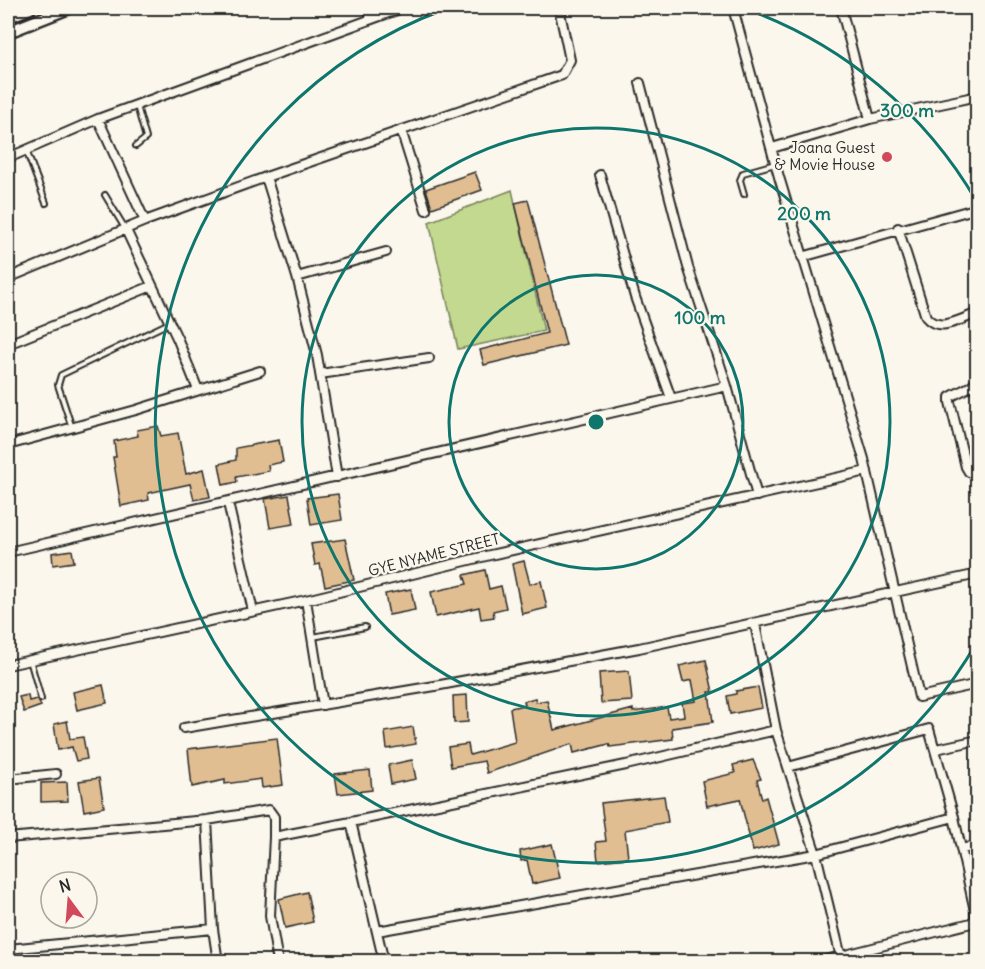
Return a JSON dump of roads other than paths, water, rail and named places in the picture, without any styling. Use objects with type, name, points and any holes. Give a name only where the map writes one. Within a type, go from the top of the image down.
[{"type":"street","points":[[8,17],[30,8]]},
{"type":"street","points":[[8,32],[69,8]]},
{"type":"street","points":[[368,8],[371,18]]},
{"type":"street","points":[[8,158],[98,119],[402,8]]},
{"type":"street","points":[[8,278],[145,221],[562,75],[568,68],[570,60],[559,8]]},
{"type":"street","points":[[733,8],[802,257],[867,471],[893,593],[919,697],[978,684]]},
{"type":"street","points":[[841,8],[870,119]]},
{"type":"street","points":[[640,83],[688,267],[727,386],[757,496]]},
{"type":"street","points":[[771,148],[870,119],[978,96]]},
{"type":"street","points":[[98,119],[145,221]]},
{"type":"street","points":[[401,130],[426,210]]},
{"type":"street","points":[[600,175],[635,297],[671,398]]},
{"type":"street","points":[[266,177],[297,277],[320,374],[337,477]]},
{"type":"street","points":[[802,257],[898,228],[978,208]]},
{"type":"street","points":[[898,228],[926,317],[931,323],[938,326],[978,313]]},
{"type":"street","points":[[126,230],[198,390]]},
{"type":"street","points":[[297,277],[386,252]]},
{"type":"street","points":[[8,344],[152,286]]},
{"type":"street","points":[[320,374],[429,358]]},
{"type":"street","points":[[8,445],[260,371]]},
{"type":"street","points":[[974,472],[966,467],[950,399],[978,379]]},
{"type":"street","points":[[8,552],[727,386]]},
{"type":"street","name":"GYE NYAME STREET","points":[[8,665],[253,612],[490,555],[867,471]]},
{"type":"street","points":[[228,502],[253,612]]},
{"type":"street","points":[[184,728],[544,667],[755,624],[978,574]]},
{"type":"street","points":[[306,600],[323,705]]},
{"type":"street","points":[[755,624],[776,730],[816,854],[841,957]]},
{"type":"street","points":[[788,767],[929,729],[954,817],[975,911],[975,919],[971,923],[818,962]]},
{"type":"street","points":[[274,837],[626,765],[776,730]]},
{"type":"street","points":[[936,749],[978,740]]},
{"type":"street","points":[[8,779],[56,774]]},
{"type":"street","points":[[8,838],[207,820],[269,810],[274,817],[270,916],[278,962]]},
{"type":"street","points":[[377,931],[816,854],[954,817]]},
{"type":"street","points":[[207,820],[213,929],[218,962]]},
{"type":"street","points":[[351,822],[384,962]]},
{"type":"street","points":[[962,849],[978,845]]},
{"type":"street","points":[[8,949],[213,929]]},
{"type":"lane","points":[[136,146],[146,138],[137,105]]},
{"type":"lane","points":[[26,150],[46,202]]},
{"type":"lane","points":[[744,194],[740,180],[743,173],[776,164]]},
{"type":"lane","points":[[105,195],[126,230]]},
{"type":"lane","points":[[72,428],[58,385],[61,375],[169,323]]},
{"type":"lane","points":[[312,638],[365,627]]},
{"type":"lane","points":[[30,659],[41,699]]},
{"type":"place","name":"Joana Guest & Movie House","points":[[887,157]]}]
